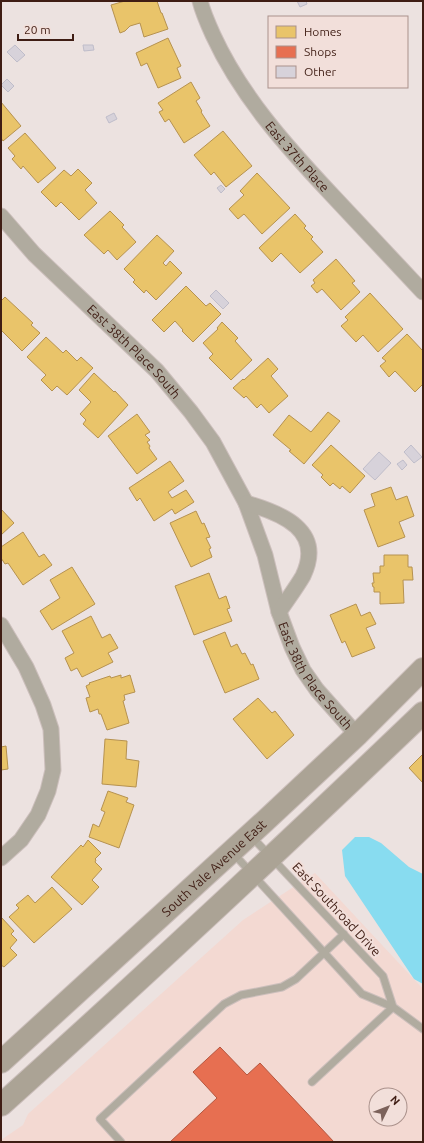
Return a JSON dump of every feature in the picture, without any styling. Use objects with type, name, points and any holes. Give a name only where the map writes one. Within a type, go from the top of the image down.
[{"type":"main road","name":"South Yale Avenue East","points":[[1,1062],[232,852],[357,735],[423,669]]},
{"type":"main road","points":[[1,1105],[272,858],[423,713]]},
{"type":"street","name":"East 37th Place","points":[[200,1],[221,52],[244,92],[271,127],[310,172],[423,292]]},
{"type":"street","name":"East 38th Place South","points":[[1,216],[34,254],[157,371],[191,412],[213,442],[246,503],[265,555],[279,612],[292,647],[317,690],[357,735]]},
{"type":"street","name":"East 38th Place South","points":[[246,503],[270,510],[290,520],[302,533],[309,546],[308,560],[303,576],[279,612]]},
{"type":"street","points":[[1,625],[26,667],[43,706],[51,729],[54,770],[48,791],[38,815],[21,840],[1,858]]},
{"type":"lane","name":"East Southroad Drive","points":[[250,835],[383,976],[393,1007]]},
{"type":"lane","points":[[232,852],[362,994],[393,1007],[423,1029]]},
{"type":"lane","points":[[121,1142],[100,1119],[224,1004],[241,995],[282,987],[296,979],[344,934]]},
{"type":"lane","points":[[312,1082],[393,1007]]},
{"type":"shaded area","points":[[315,873],[423,989],[423,1142],[1,1142],[1,1140],[23,1125],[28,1114],[243,920]]},
{"type":"water","points":[[355,837],[369,837],[381,843],[409,867],[423,874],[423,984],[414,979],[345,876],[342,850]]},
{"type":"building: Homes","points":[[125,1],[157,1],[168,29],[144,37],[140,23],[130,26],[125,31],[120,33],[111,5]]},
{"type":"building: Homes","points":[[168,38],[181,66],[177,68],[181,78],[158,88],[147,63],[141,66],[136,53]]},
{"type":"building: Homes","points":[[191,82],[200,98],[196,101],[210,126],[184,143],[169,119],[165,122],[159,112],[163,110],[158,103]]},
{"type":"building: Homes","points":[[1,102],[21,126],[3,141],[1,138]]},
{"type":"building: Homes","points":[[223,131],[252,166],[226,187],[214,172],[211,175],[194,155]]},
{"type":"building: Homes","points":[[25,133],[56,168],[38,183],[23,166],[21,169],[12,159],[15,156],[8,148]]},
{"type":"building: Homes","points":[[78,169],[92,183],[85,190],[97,203],[79,220],[61,202],[56,207],[41,192],[64,170],[71,176]]},
{"type":"building: Homes","points":[[257,173],[290,208],[262,234],[244,214],[238,219],[229,209],[244,195],[240,191]]},
{"type":"building: Homes","points":[[110,211],[124,225],[122,227],[136,242],[117,260],[108,250],[104,254],[84,235]]},
{"type":"building: Homes","points":[[295,214],[306,226],[304,228],[313,237],[311,239],[323,252],[300,273],[281,253],[272,262],[259,248]]},
{"type":"building: Homes","points":[[157,235],[174,251],[163,263],[166,266],[170,261],[182,273],[156,300],[146,290],[144,293],[133,282],[135,280],[124,269]]},
{"type":"building: Homes","points":[[336,259],[355,281],[352,283],[360,292],[341,310],[322,289],[317,293],[311,286],[315,283],[313,280]]},
{"type":"building: Homes","points":[[186,286],[206,306],[210,303],[221,314],[193,342],[175,321],[164,332],[152,320]]},
{"type":"building: Homes","points":[[370,293],[403,329],[378,352],[363,335],[356,342],[341,326],[348,320],[345,317]]},
{"type":"building: Homes","points":[[5,297],[33,323],[31,325],[40,333],[22,351],[2,331],[1,332],[1,301]]},
{"type":"building: Homes","points":[[222,322],[238,338],[235,341],[252,360],[231,380],[209,358],[213,354],[203,343],[218,329],[217,328]]},
{"type":"building: Homes","points":[[407,334],[423,351],[423,384],[415,392],[395,371],[389,377],[380,366],[386,361],[382,358]]},
{"type":"building: Homes","points":[[46,337],[63,353],[66,350],[77,361],[81,357],[93,368],[67,395],[57,386],[52,391],[41,380],[46,375],[27,357]]},
{"type":"building: Homes","points":[[268,358],[278,369],[271,376],[288,396],[269,413],[261,404],[257,408],[246,396],[244,398],[233,388]]},
{"type":"building: Homes","points":[[94,373],[114,392],[115,391],[128,405],[98,438],[83,424],[86,420],[80,414],[91,402],[79,390]]},
{"type":"building: Homes","points":[[328,412],[340,421],[304,464],[289,451],[291,450],[273,435],[289,415],[311,432]]},
{"type":"building: Homes","points":[[137,414],[150,432],[145,435],[150,440],[147,442],[150,446],[149,448],[157,459],[137,474],[108,436]]},
{"type":"building: Homes","points":[[331,445],[365,476],[350,493],[342,486],[340,489],[333,483],[330,486],[321,477],[323,475],[312,465]]},
{"type":"building: Homes","points":[[170,461],[184,481],[168,492],[172,498],[186,490],[194,502],[175,514],[172,509],[154,521],[140,498],[137,501],[129,488]]},
{"type":"building: Homes","points":[[391,487],[396,500],[407,496],[414,516],[399,522],[405,537],[378,547],[364,510],[375,506],[371,494]]},
{"type":"building: Homes","points":[[1,509],[14,523],[1,535]]},
{"type":"building: Homes","points":[[196,511],[202,524],[204,523],[210,537],[206,538],[211,548],[209,549],[212,557],[191,567],[170,523]]},
{"type":"building: Homes","points":[[23,532],[39,557],[44,554],[52,565],[23,585],[8,563],[5,564],[1,558],[1,547]]},
{"type":"building: Homes","points":[[384,555],[408,555],[408,567],[412,567],[413,580],[403,580],[404,603],[380,604],[380,592],[374,592],[372,583],[374,583],[373,573],[380,573],[380,566],[384,566]]},
{"type":"building: Homes","points":[[72,567],[95,604],[52,630],[40,611],[60,598],[50,580]]},
{"type":"building: Homes","points":[[209,573],[219,599],[226,596],[230,608],[227,609],[232,621],[194,635],[175,586]]},
{"type":"building: Homes","points":[[356,604],[361,616],[370,612],[376,624],[366,628],[375,648],[352,657],[345,641],[342,643],[330,615]]},
{"type":"building: Homes","points":[[91,616],[102,638],[110,634],[118,648],[108,653],[113,662],[82,677],[77,668],[71,671],[65,658],[74,653],[62,631]]},
{"type":"building: Homes","points":[[225,632],[231,647],[237,644],[242,654],[245,653],[251,665],[253,664],[259,679],[225,693],[203,641]]},
{"type":"building: Homes","points":[[121,675],[121,678],[130,675],[135,692],[124,695],[125,700],[123,701],[129,723],[107,730],[98,709],[90,712],[86,698],[90,697],[86,686],[90,684],[89,683],[110,676],[111,678]]},
{"type":"building: Homes","points":[[258,698],[272,713],[275,711],[294,735],[267,759],[233,719]]},
{"type":"building: Homes","points":[[105,739],[127,741],[126,759],[139,761],[136,787],[102,784]]},
{"type":"building: Homes","points":[[6,746],[8,769],[1,770],[1,747]]},
{"type":"building: Homes","points":[[423,754],[423,783],[409,768]]},
{"type":"building: Homes","points":[[108,791],[128,798],[126,802],[134,805],[119,848],[89,837],[93,824],[99,827],[105,812],[101,810]]},
{"type":"building: Homes","points":[[88,840],[101,853],[95,859],[95,862],[102,869],[92,880],[99,887],[82,905],[51,877],[81,845],[83,847]]},
{"type":"building: Homes","points":[[52,887],[72,909],[34,943],[9,917],[19,908],[16,905],[28,895],[35,903]]},
{"type":"building: Homes","points":[[1,917],[14,931],[11,934],[17,940],[10,948],[17,955],[4,967],[1,965]]},
{"type":"building: Shops","points":[[220,1047],[247,1075],[260,1063],[334,1142],[170,1142],[217,1098],[193,1072]]},
{"type":"building: Other","points":[[297,1],[306,1],[307,4],[300,7]]},
{"type":"building: Other","points":[[15,45],[25,55],[17,62],[7,52]]},
{"type":"building: Other","points":[[83,45],[93,45],[94,50],[84,51]]},
{"type":"building: Other","points":[[7,79],[14,86],[8,92],[1,85]]},
{"type":"building: Other","points":[[114,113],[117,119],[109,123],[106,117]]},
{"type":"building: Other","points":[[221,185],[225,189],[221,193],[217,188]]},
{"type":"building: Other","points":[[216,290],[229,303],[223,309],[210,296]]},
{"type":"building: Other","points":[[411,445],[422,457],[414,463],[404,452]]},
{"type":"building: Other","points":[[379,452],[391,463],[375,480],[363,469]]},
{"type":"building: Other","points":[[403,460],[407,465],[402,470],[397,464]]}]
